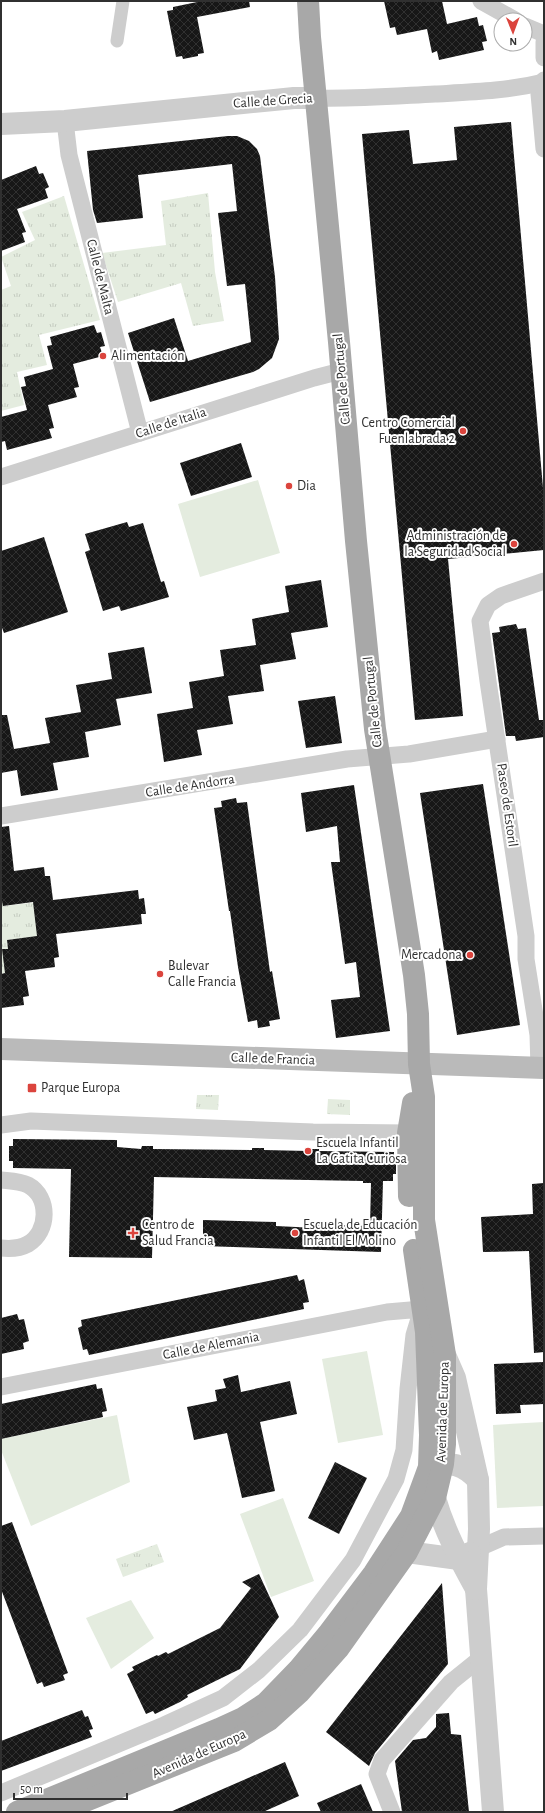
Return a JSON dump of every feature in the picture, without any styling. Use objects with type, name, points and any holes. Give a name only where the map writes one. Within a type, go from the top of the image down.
[{"type":"main road","name":"Calle de Portugal","points":[[308,1],[357,549],[379,757],[414,975],[418,1014],[419,1064]]},
{"type":"main road","name":"Calle de Francia","points":[[1,1049],[541,1068]]},
{"type":"main road","name":"Avenida de Europa","points":[[419,1064],[408,1133],[410,1223],[426,1332],[430,1435],[436,1465]]},
{"type":"main road","name":"Avenida de Europa","points":[[18,1812],[219,1730],[243,1718],[266,1703],[328,1634],[374,1573],[410,1516],[445,1444],[445,1354],[424,1220],[424,1097],[419,1064]]},
{"type":"main road","name":"Avenida de Europa","points":[[58,1812],[234,1741],[269,1720],[300,1692],[338,1649],[407,1552],[435,1498]]},
{"type":"street","points":[[117,41],[123,1]]},
{"type":"street","points":[[481,1],[501,12]]},
{"type":"street","points":[[533,29],[544,34]]},
{"type":"street","points":[[544,42],[544,58]]},
{"type":"street","points":[[544,81],[539,94],[544,149]]},
{"type":"street","name":"Calle de Grecia","points":[[1,124],[65,121],[270,100],[316,98],[349,99],[487,91],[522,87],[544,81]]},
{"type":"street","name":"Calle de Malta","points":[[65,121],[69,155],[140,433]]},
{"type":"street","name":"Calle de Italia","points":[[1,477],[314,378],[341,371]]},
{"type":"street","name":"Paseo de Estoril","points":[[541,1068],[538,1035],[526,959],[526,936],[480,620],[488,605],[501,596],[544,581]]},
{"type":"street","name":"Calle de Portugal","points":[[379,757],[409,754],[497,739]]},
{"type":"street","name":"Calle de Andorra","points":[[1,816],[347,759],[379,757]]},
{"type":"street","points":[[1,1125],[31,1121],[306,1132],[408,1133]]},
{"type":"street","points":[[1,1180],[15,1181],[29,1186],[39,1195],[44,1208],[44,1222],[38,1235],[28,1244],[15,1249],[1,1248]]},
{"type":"street","name":"Calle de Alemania","points":[[1,1387],[380,1313],[422,1308]]},
{"type":"street","name":"Avenida de Europa","points":[[1,1793],[164,1725],[223,1698],[259,1670],[300,1630],[353,1560],[396,1479],[404,1450],[408,1389],[414,1334],[422,1308]]},
{"type":"street","points":[[445,1354],[455,1378],[478,1480],[479,1548],[476,1589],[493,1812]]},
{"type":"street","points":[[476,1589],[459,1559],[435,1498],[436,1465],[461,1467],[471,1473],[478,1480]]},
{"type":"street","points":[[407,1552],[459,1559],[504,1537],[544,1536]]},
{"type":"street","points":[[392,1812],[377,1774],[382,1760],[451,1682],[482,1657]]},
{"type":"green space","points":[[208,193],[215,272],[224,321],[193,326],[181,283],[118,302],[102,253],[166,245],[161,201]]},
{"type":"green space","points":[[64,196],[100,320],[39,335],[47,365],[17,372],[24,405],[1,411],[1,290],[11,286],[1,257],[35,240],[22,212]]},
{"type":"green space","points":[[258,480],[280,553],[200,577],[178,504]]},
{"type":"green space","points":[[1,897],[4,906],[38,902],[42,936],[7,940],[8,949],[3,949],[9,972],[1,974]]},
{"type":"green space","points":[[197,1095],[219,1095],[218,1110],[196,1109]]},
{"type":"green space","points":[[328,1099],[350,1100],[350,1115],[327,1114]]},
{"type":"green space","points":[[367,1351],[383,1435],[338,1443],[322,1359]]},
{"type":"green space","points":[[117,1415],[130,1482],[31,1526],[1,1450],[1,1439]]},
{"type":"green space","points":[[544,1422],[544,1506],[497,1508],[493,1425]]},
{"type":"green space","points":[[283,1498],[314,1581],[271,1597],[240,1514]]},
{"type":"green space","points":[[157,1544],[164,1562],[123,1577],[116,1559]]},
{"type":"green space","points":[[131,1600],[154,1638],[111,1669],[86,1618]]},
{"type":"building","points":[[202,1],[249,1],[250,7],[197,17],[204,53],[198,54],[198,56],[183,59],[182,56],[176,57],[167,11],[173,10],[173,7]]},
{"type":"building","points":[[384,1],[442,1],[447,24],[477,17],[479,26],[483,25],[487,41],[482,42],[484,50],[439,60],[437,51],[432,53],[427,29],[397,35],[395,27],[390,28]]},
{"type":"building","name":"Centro Comercial Fuenlabrada 2","points":[[511,122],[544,499],[544,550],[448,559],[463,716],[415,720],[362,134],[409,130],[413,164],[457,160],[454,127]]},
{"type":"building","points":[[237,136],[249,141],[257,149],[260,156],[275,277],[279,339],[272,358],[253,372],[150,402],[128,333],[174,318],[188,361],[251,342],[245,284],[227,286],[218,213],[237,211],[232,164],[138,175],[143,218],[97,223],[93,210],[87,151]]},
{"type":"building","points":[[36,166],[39,174],[43,173],[49,187],[45,189],[48,198],[17,209],[26,232],[22,233],[25,242],[1,251],[1,180]]},
{"type":"building","points":[[94,325],[97,333],[101,332],[105,346],[100,347],[103,356],[73,364],[79,387],[74,388],[77,397],[48,405],[54,428],[49,429],[52,438],[7,450],[5,441],[1,442],[1,417],[27,410],[21,387],[26,386],[24,377],[53,369],[47,346],[52,345],[50,337]]},
{"type":"building","points":[[241,443],[252,477],[191,496],[180,463]]},
{"type":"building","points":[[127,522],[129,527],[143,523],[161,582],[164,581],[169,597],[121,611],[119,606],[103,611],[85,552],[90,550],[85,534]]},
{"type":"building","points":[[44,537],[68,612],[4,633],[1,625],[1,551]]},
{"type":"building","points":[[321,580],[328,627],[291,633],[296,659],[260,665],[264,691],[228,696],[233,724],[197,730],[202,755],[164,762],[157,714],[193,708],[189,682],[224,676],[220,650],[256,645],[252,619],[289,612],[285,586]]},
{"type":"building","points":[[516,624],[518,629],[526,628],[539,720],[544,720],[544,737],[516,741],[515,736],[506,736],[492,633],[500,632],[499,627]]},
{"type":"building","points":[[144,647],[152,693],[116,699],[121,725],[85,732],[89,757],[53,763],[58,790],[21,796],[17,770],[1,773],[1,715],[7,715],[14,749],[50,743],[45,718],[81,712],[76,685],[112,679],[108,653]]},
{"type":"building","points":[[335,696],[342,743],[306,748],[298,701]]},
{"type":"building","points":[[483,784],[520,1025],[457,1035],[420,793]]},
{"type":"building","points":[[354,785],[390,1031],[336,1038],[331,1000],[360,997],[356,962],[345,964],[331,862],[340,862],[337,826],[306,832],[301,793]]},
{"type":"building","points":[[236,798],[237,803],[247,802],[270,972],[272,971],[280,1019],[269,1021],[270,1026],[258,1028],[257,1020],[248,1022],[229,911],[214,808],[222,807],[221,801]]},
{"type":"building","points":[[9,826],[14,871],[44,867],[45,876],[50,876],[53,900],[138,890],[139,899],[144,898],[146,914],[141,914],[142,924],[56,934],[59,957],[54,958],[55,967],[25,971],[29,996],[23,997],[24,1005],[1,1008],[1,974],[5,973],[2,949],[8,949],[7,940],[37,936],[33,902],[3,906],[1,897],[1,827]]},
{"type":"building","points":[[13,1139],[117,1140],[117,1147],[141,1149],[142,1146],[153,1146],[153,1149],[252,1150],[252,1148],[264,1148],[264,1150],[308,1151],[308,1149],[319,1149],[319,1151],[394,1152],[394,1159],[396,1159],[396,1174],[393,1174],[393,1181],[383,1181],[381,1252],[203,1246],[203,1220],[276,1222],[276,1226],[316,1228],[316,1224],[370,1226],[371,1183],[363,1183],[363,1181],[154,1177],[152,1258],[69,1257],[71,1169],[13,1168],[13,1161],[9,1161],[9,1146],[13,1146]]},
{"type":"building","points":[[544,1183],[544,1352],[534,1353],[529,1251],[483,1252],[481,1217],[533,1214],[532,1184]]},
{"type":"building","points":[[297,1275],[299,1281],[304,1279],[309,1302],[303,1303],[304,1309],[89,1355],[87,1349],[83,1350],[78,1328],[82,1326],[81,1320]]},
{"type":"building","points":[[17,1314],[19,1320],[24,1319],[29,1341],[23,1343],[24,1349],[1,1354],[1,1318]]},
{"type":"building","points":[[544,1362],[544,1404],[520,1405],[521,1413],[496,1414],[494,1364]]},
{"type":"building","points":[[238,1375],[241,1392],[290,1381],[297,1414],[260,1422],[275,1491],[242,1498],[227,1433],[194,1440],[187,1407],[217,1401],[215,1390],[226,1388],[223,1379]]},
{"type":"building","points":[[96,1384],[97,1389],[102,1388],[107,1411],[102,1412],[103,1417],[1,1439],[1,1404]]},
{"type":"building","points":[[335,1462],[367,1478],[339,1534],[308,1518]]},
{"type":"building","points":[[12,1522],[68,1673],[63,1675],[65,1680],[44,1687],[42,1682],[37,1684],[1,1589],[1,1526]]},
{"type":"building","points":[[259,1574],[279,1617],[240,1669],[187,1695],[188,1697],[180,1702],[155,1714],[153,1711],[146,1714],[127,1674],[134,1670],[132,1667],[157,1655],[158,1656],[166,1652],[168,1654],[220,1628],[251,1588],[242,1582]]},
{"type":"building","points":[[442,1583],[448,1664],[375,1753],[369,1766],[326,1732]]},
{"type":"building","points":[[82,1710],[85,1717],[88,1716],[93,1729],[89,1730],[92,1737],[1,1771],[1,1741]]},
{"type":"building","points":[[449,1713],[451,1734],[461,1735],[469,1812],[402,1812],[395,1761],[413,1740],[426,1738],[436,1727],[436,1714]]},
{"type":"building","points":[[285,1762],[299,1796],[263,1812],[170,1812]]},
{"type":"building","points":[[361,1784],[373,1812],[321,1812],[317,1803]]},
{"type":"place","name":"Alimentación","points":[[103,356]]},
{"type":"place","name":"Centro Comercial Fuenlabrada 2","points":[[463,431]]},
{"type":"place","name":"Dia","points":[[289,486]]},
{"type":"place","name":"Administración de la Seguridad Social","points":[[514,544]]},
{"type":"place","name":"Mercadona","points":[[470,955]]},
{"type":"place","name":"Bulevar Calle Francia","points":[[160,974]]},
{"type":"place","name":"Parque Europa","points":[[32,1088]]},
{"type":"place","name":"Escuela Infantil La Gatita Curiosa","points":[[308,1151]]},
{"type":"place","name":"Centro de Salud Francia","points":[[133,1233]]},
{"type":"place","name":"Escuela de Educación Infantil El Molino","points":[[295,1233]]}]
